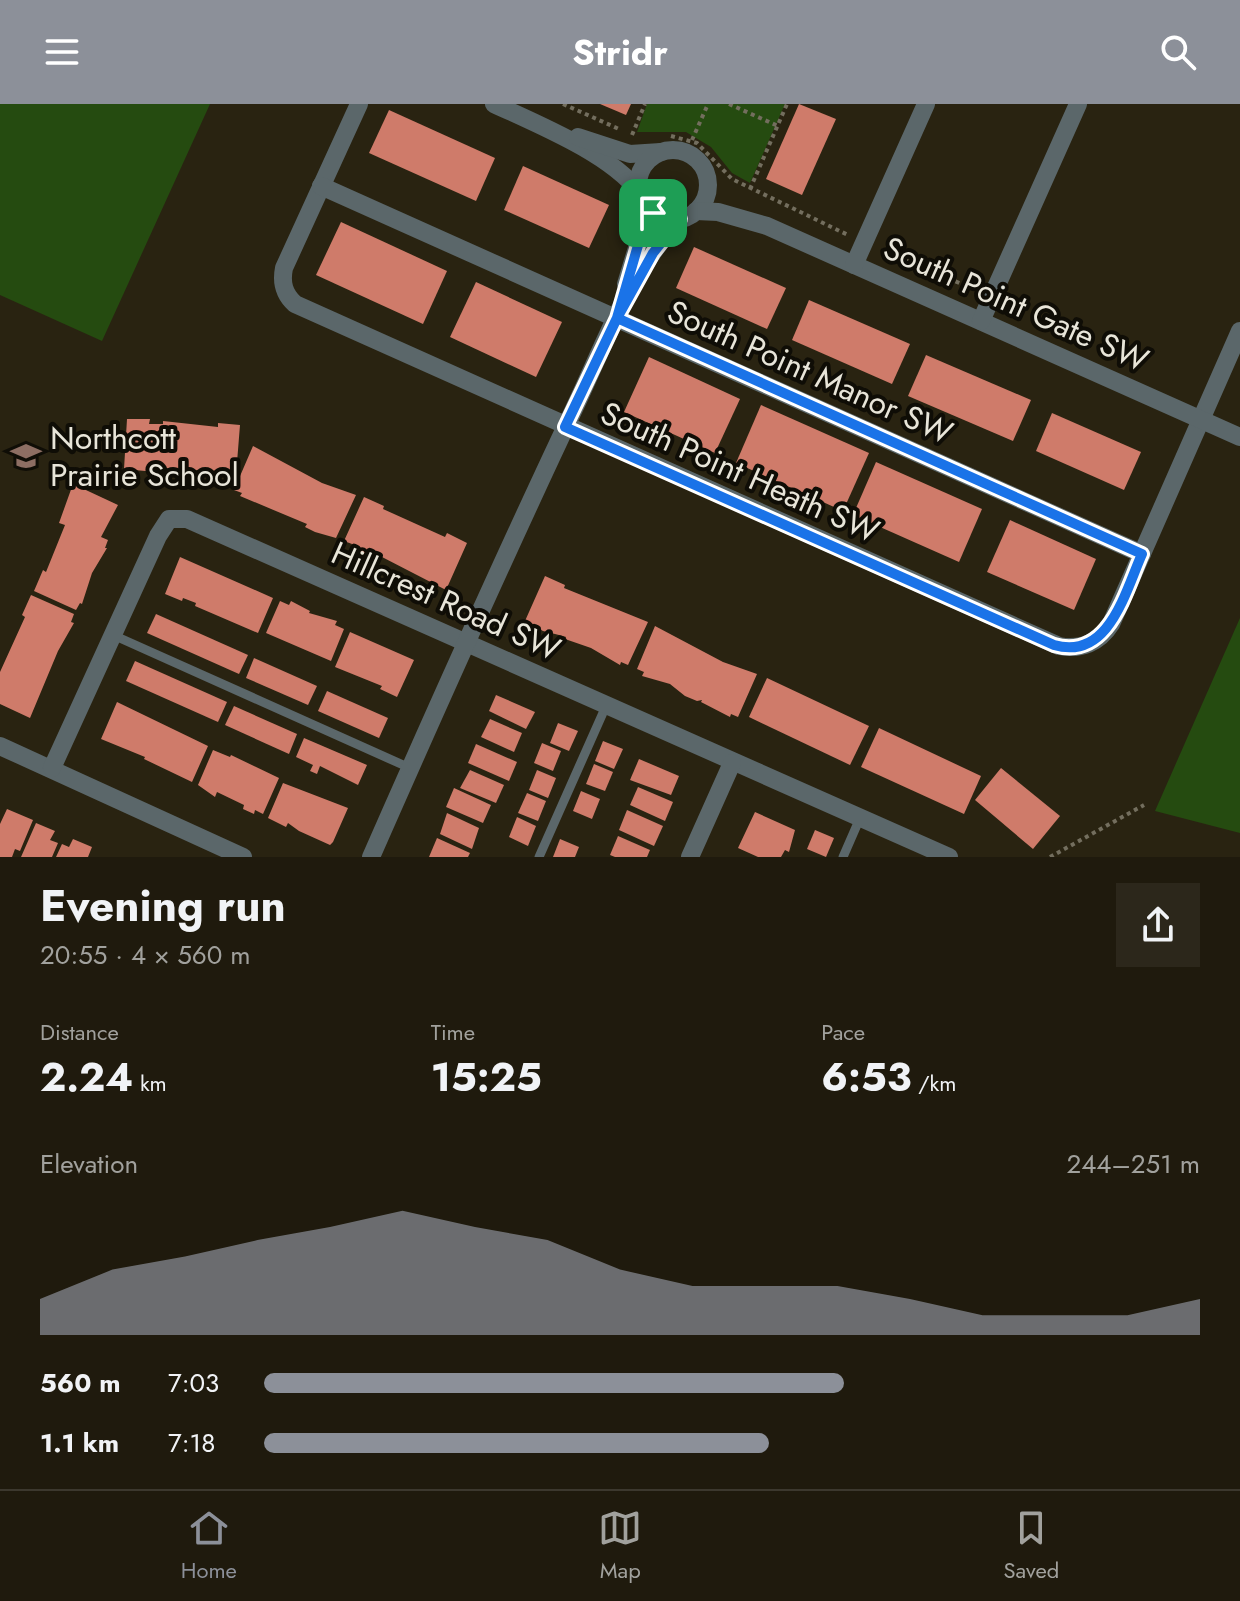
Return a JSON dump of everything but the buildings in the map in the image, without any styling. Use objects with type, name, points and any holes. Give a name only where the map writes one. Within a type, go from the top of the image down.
[{"type":"street","name":"South Point Heath SW","points":[[359,104],[284,271],[283,284],[291,300],[302,309],[1059,646],[1085,645],[1106,631],[1240,331]]},
{"type":"street","points":[[854,265],[926,104]]},
{"type":"street","points":[[981,321],[1078,104]]},
{"type":"street","points":[[502,106],[613,166],[629,179],[659,216],[688,215]]},
{"type":"street","points":[[371,857],[466,642],[617,318],[653,253],[705,199],[708,181],[704,168],[693,155],[664,144],[630,154],[537,124]]},
{"type":"street","points":[[617,318],[643,228],[641,170],[664,144]]},
{"type":"street","name":"South Point Gate SW","points":[[708,181],[718,196],[767,226],[1240,437]]},
{"type":"street","name":"South Point Manor SW","points":[[321,186],[1142,554]]},
{"type":"street","name":"South Point Gate SW","points":[[688,215],[718,212],[767,226]]},
{"type":"street","name":"Hillcrest Road SW","points":[[52,768],[158,536],[169,519],[187,519],[949,857]]},
{"type":"street","points":[[0,746],[243,857]]},
{"type":"street","points":[[690,857],[732,763]]},
{"type":"lane","points":[[113,635],[410,768]]},
{"type":"lane","points":[[539,857],[606,706]]},
{"type":"lane","points":[[843,857],[860,818]]},
{"type":"path","points":[[563,104],[639,136]]},
{"type":"path","points":[[632,135],[645,104]]},
{"type":"path","points":[[692,140],[708,104]]},
{"type":"path","points":[[729,104],[778,126]]},
{"type":"path","points":[[664,144],[692,140],[704,147],[732,179],[750,189],[787,104]]},
{"type":"path","points":[[1050,857],[1144,805]]},
{"type":"green space","points":[[0,104],[210,104],[102,341],[0,295]]},
{"type":"green space","points":[[647,104],[785,104],[750,183],[732,173],[711,147],[686,132],[637,132]]},
{"type":"green space","points":[[1240,618],[1240,833],[1155,811]]},
{"type":"place","name":"Northcott Prairie School","points":[[26,456]]},
{"type":"route","points":[[653,213],[643,201],[643,228],[617,318],[565,427],[1054,645],[1082,646],[1106,631],[1142,554],[617,318],[625,298],[653,253],[680,219],[667,219],[653,213]]}]
